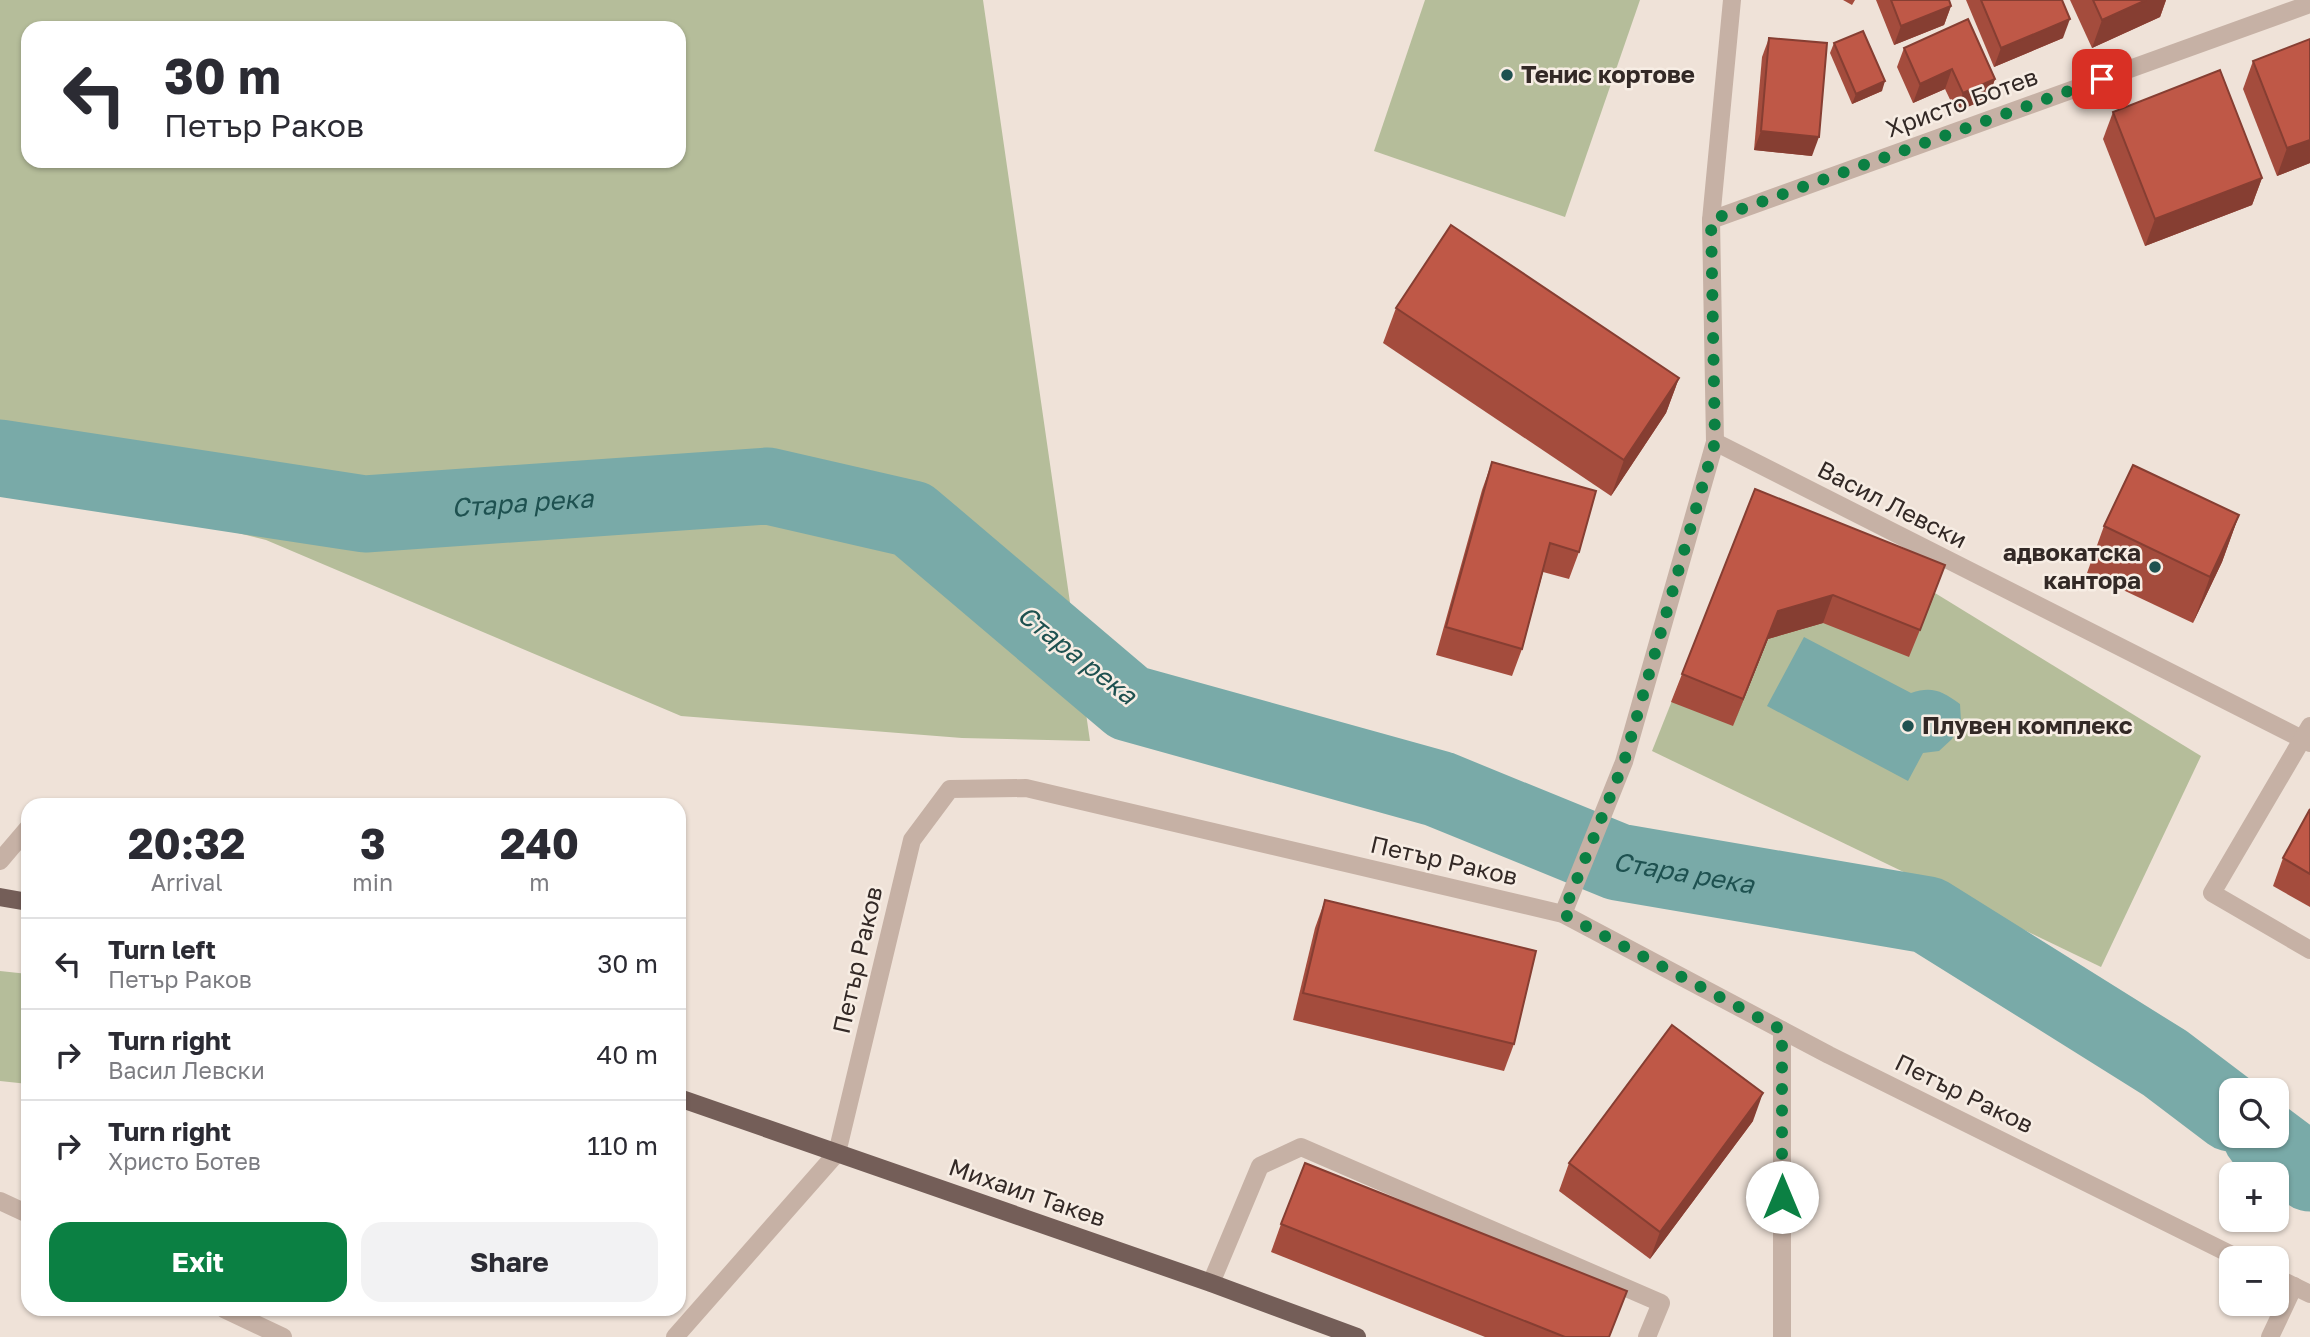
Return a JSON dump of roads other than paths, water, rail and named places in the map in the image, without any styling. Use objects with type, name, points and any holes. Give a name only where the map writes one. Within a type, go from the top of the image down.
[{"type":"main road","points":[[0,897],[21,901]]},
{"type":"main road","name":"Михаил Такев","points":[[686,1100],[1211,1283],[1357,1337]]},
{"type":"street","points":[[1563,914],[1624,762],[1715,442],[1711,220],[1732,0]]},
{"type":"street","name":"Христо Ботев","points":[[1711,220],[2310,4]]},
{"type":"street","name":"Васил Левски","points":[[1715,442],[2308,736]]},
{"type":"street","points":[[2308,736],[2211,893],[2310,950]]},
{"type":"street","name":"Петър Раков","points":[[838,1153],[912,840],[950,789],[1026,788],[1563,914],[1782,1030],[2219,1248]]},
{"type":"street","points":[[0,861],[21,836]]},
{"type":"street","points":[[1782,1030],[1783,1337]]},
{"type":"street","points":[[1211,1283],[1260,1166],[1301,1147],[1661,1303],[1647,1337]]},
{"type":"street","points":[[675,1337],[838,1153]]},
{"type":"street","points":[[0,1201],[21,1211]]},
{"type":"street","points":[[2270,1337],[2302,1290]]},
{"type":"street","points":[[238,1316],[282,1337]]},
{"type":"water","points":[[1804,637],[1911,693],[1931,690],[1960,704],[1961,721],[1952,739],[1939,751],[1923,753],[1908,781],[1767,706]]},
{"type":"waterway","name":"Стара река","points":[[0,458],[365,514],[768,486],[912,519],[1129,703],[1439,789],[1618,862],[1928,915],[2165,1063],[2219,1104]]},
{"type":"waterway","name":"Стара река","points":[[2277,1148],[2310,1173]]},
{"type":"place","name":"Тенис кортове","points":[[1507,75]]},
{"type":"place","name":"адвокатска кантора","points":[[2155,567]]},
{"type":"place","name":"Плувен комплекс","points":[[1908,726]]}]
